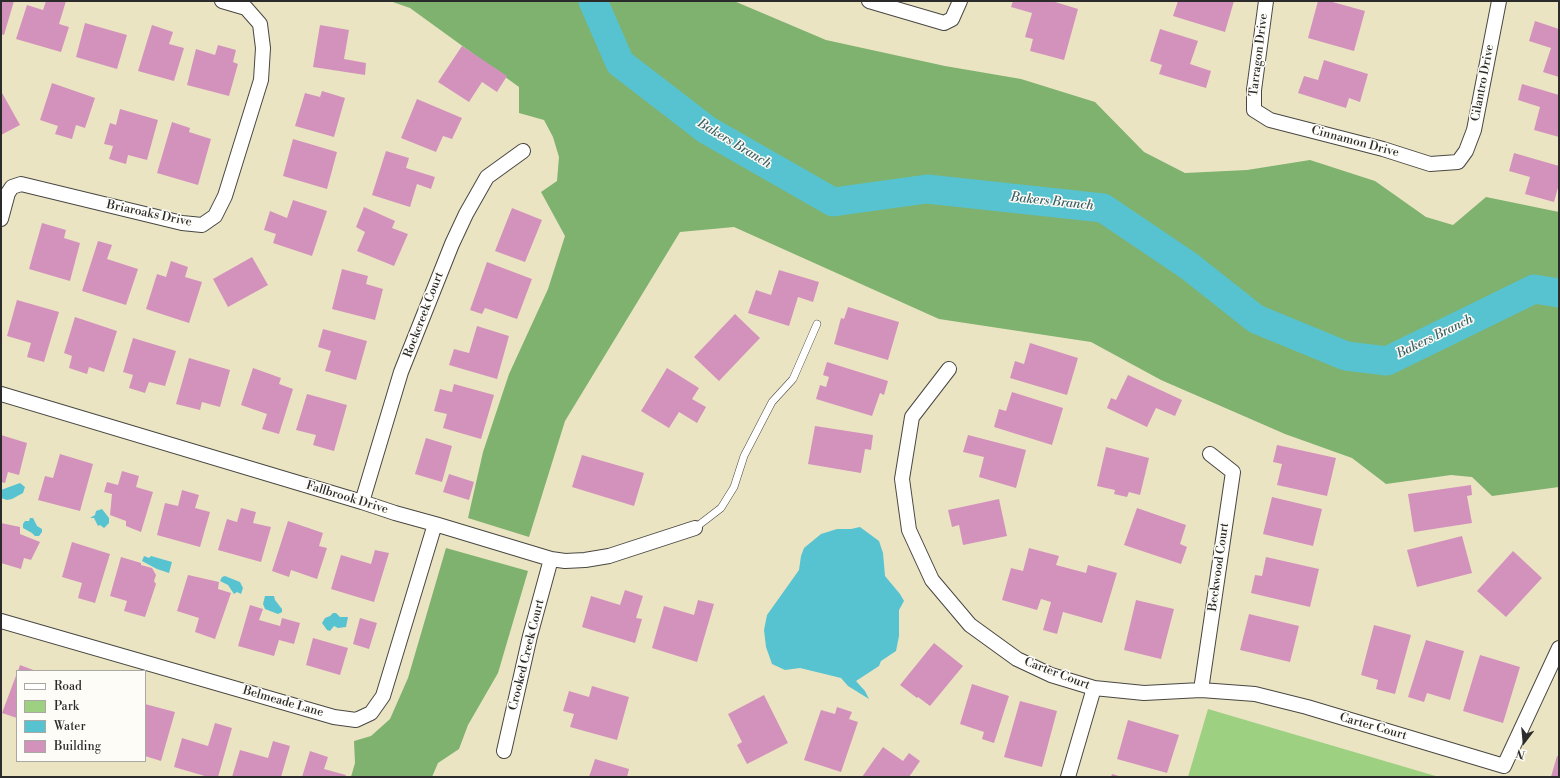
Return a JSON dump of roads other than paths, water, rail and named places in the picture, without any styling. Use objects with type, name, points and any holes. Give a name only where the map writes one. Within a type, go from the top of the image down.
[{"type":"street","name":"Briaroaks Drive","points":[[1,219],[8,194],[12,187],[21,184],[182,223],[202,225],[215,216],[225,196],[260,80],[263,48],[260,24],[246,8],[222,1]]},
{"type":"street","points":[[869,1],[944,23],[952,19],[960,1]]},
{"type":"street","name":"Tarragon Drive","points":[[1254,110],[1254,90],[1266,1]]},
{"type":"street","name":"Cilantro Drive","points":[[1458,162],[1466,151],[1474,130],[1499,1]]},
{"type":"street","name":"Cinnamon Drive","points":[[1254,110],[1270,120],[1383,149],[1430,164],[1458,162]]},
{"type":"street","name":"Rockcreek Court","points":[[362,502],[401,372],[452,244],[486,177],[523,151]]},
{"type":"street","name":"Carter Court","points":[[949,369],[912,417],[902,478],[909,530],[932,580],[970,625],[1017,659],[1051,675],[1094,688],[1144,693],[1201,690],[1255,694],[1307,707],[1504,766],[1559,648]]},
{"type":"street","name":"Fallbrook Drive","points":[[1,394],[551,559],[565,561],[585,560],[609,556],[695,528]]},
{"type":"street","name":"Beckwood Court","points":[[1201,690],[1232,472],[1210,454]]},
{"type":"street","name":"Belmeade Lane","points":[[1,621],[334,717],[356,720],[371,713],[383,696],[435,524]]},
{"type":"street","name":"Crooked Creek Court","points":[[504,751],[530,636],[551,559]]},
{"type":"street","points":[[1068,777],[1094,688]]},
{"type":"lane","points":[[695,528],[721,508],[734,487],[744,456],[772,402],[793,379],[817,324]]},
{"type":"water","points":[[20,483],[25,487],[23,493],[12,499],[7,500],[1,498],[1,490]]},
{"type":"water","points":[[102,509],[109,518],[109,523],[104,528],[100,525],[98,526],[94,518],[90,518],[95,515],[96,511]]},
{"type":"water","points":[[30,518],[33,518],[37,526],[42,529],[39,536],[35,536],[23,528],[25,521],[29,521]]},
{"type":"water","points":[[860,527],[879,541],[883,553],[885,576],[904,601],[899,610],[899,636],[896,651],[881,661],[879,666],[856,681],[865,691],[869,699],[848,686],[841,678],[800,668],[785,670],[772,664],[766,647],[764,630],[767,615],[799,570],[804,548],[821,534],[837,529],[851,529]]},
{"type":"water","points":[[144,556],[149,558],[151,556],[172,562],[169,573],[157,569],[142,561]]},
{"type":"water","points":[[225,576],[240,582],[243,588],[241,594],[237,592],[234,594],[228,585],[220,581],[222,577]]},
{"type":"water","points":[[265,596],[274,596],[275,600],[282,609],[282,612],[278,614],[265,609],[263,604]]},
{"type":"water","points":[[333,613],[336,613],[340,617],[348,617],[346,627],[338,628],[334,626],[330,631],[327,630],[322,623],[325,618]]},
{"type":"waterway","name":"Bakers Branch","points":[[593,1],[620,63],[707,130],[833,202],[927,189],[1103,208],[1189,266],[1256,319],[1346,356],[1387,361],[1534,289],[1559,293]]}]
